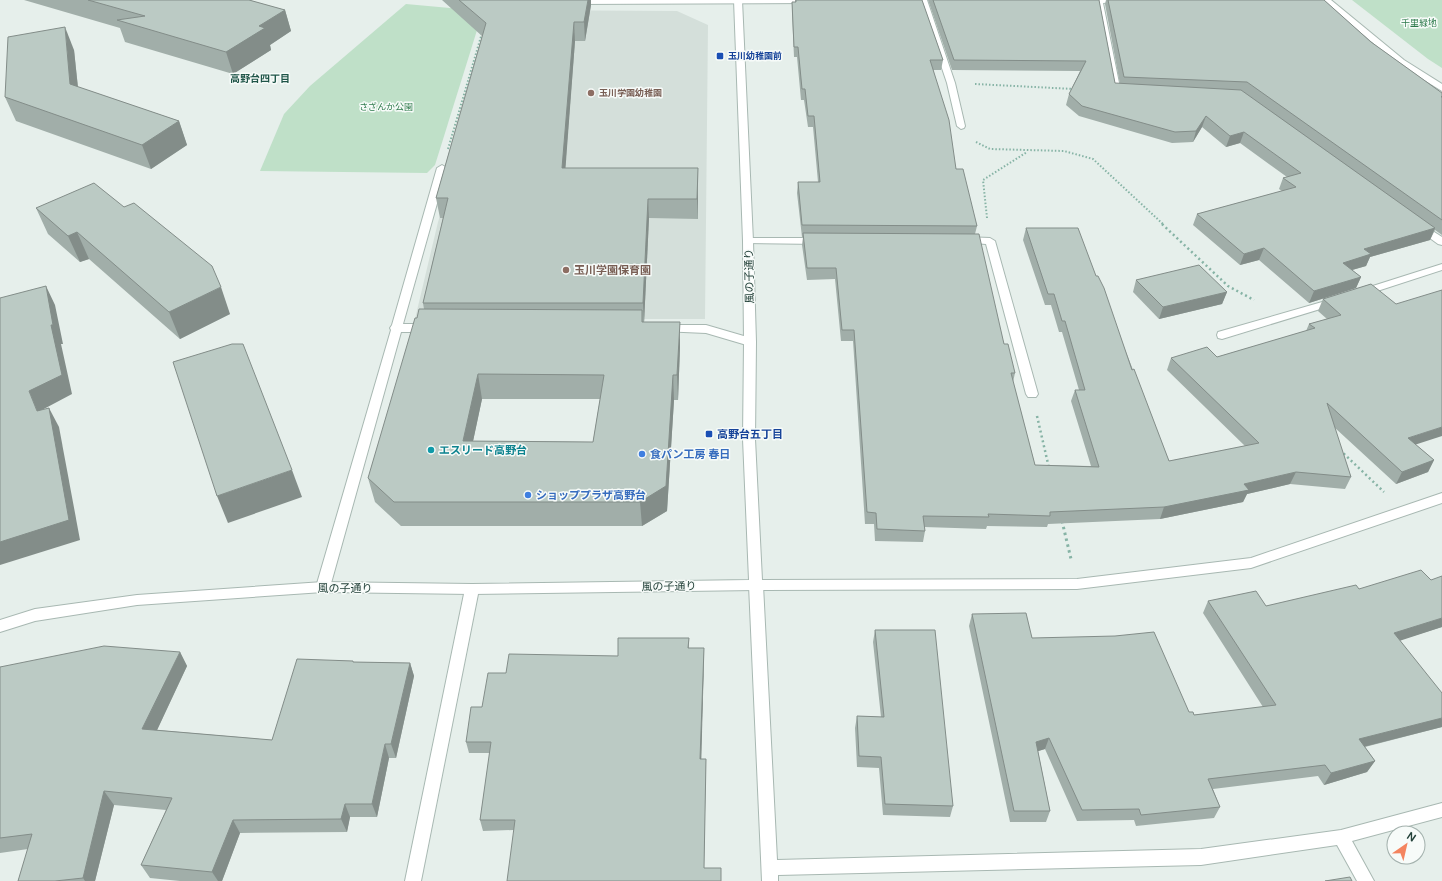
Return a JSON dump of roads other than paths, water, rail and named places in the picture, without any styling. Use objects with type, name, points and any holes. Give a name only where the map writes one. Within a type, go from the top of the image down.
[{"type":"street","points":[[916,0],[923,0],[951,83],[961,126]]},
{"type":"street","points":[[1113,0],[1099,0],[1116,91],[1132,92]]},
{"type":"street","points":[[1326,0],[1401,62],[1442,88]]},
{"type":"street","name":"風の子通り","points":[[0,626],[35,615],[137,600],[323,587],[472,589],[756,585],[749,439],[750,342],[748,241],[738,1]]},
{"type":"street","points":[[571,2],[823,1]]},
{"type":"street","points":[[323,587],[442,168]]},
{"type":"street","points":[[1410,219],[1442,242]]},
{"type":"street","points":[[953,240],[990,241],[1032,394]]},
{"type":"street","points":[[748,241],[827,241]]},
{"type":"street","points":[[1222,335],[1442,267]]},
{"type":"street","points":[[396,328],[435,328]]},
{"type":"street","points":[[650,329],[706,329],[750,342]]},
{"type":"street","points":[[1442,498],[1251,563],[1077,584],[756,585],[770,874],[1201,857],[1341,837],[1442,810]]},
{"type":"street","points":[[413,881],[472,589]]},
{"type":"street","points":[[1341,837],[1366,881]]},
{"type":"place","name":"玉川幼稚園前","points":[[720,56]]},
{"type":"place","name":"玉川学園幼稚園","points":[[591,93]]},
{"type":"place","name":"玉川学園保育園","points":[[566,270]]},
{"type":"place","name":"高野台五丁目","points":[[709,434]]},
{"type":"place","name":"エスリード高野台","points":[[431,450]]},
{"type":"place","name":"食パン工房 春日","points":[[642,454]]},
{"type":"place","name":"ショッププラザ高野台","points":[[528,495]]},
{"type":"district","name":"高野台四丁目","points":[[260,78]]},
{"type":"park label","name":"千里緑地","points":[[1419,23]]},
{"type":"park label","name":"さざんか公園","points":[[386,107]]}]
